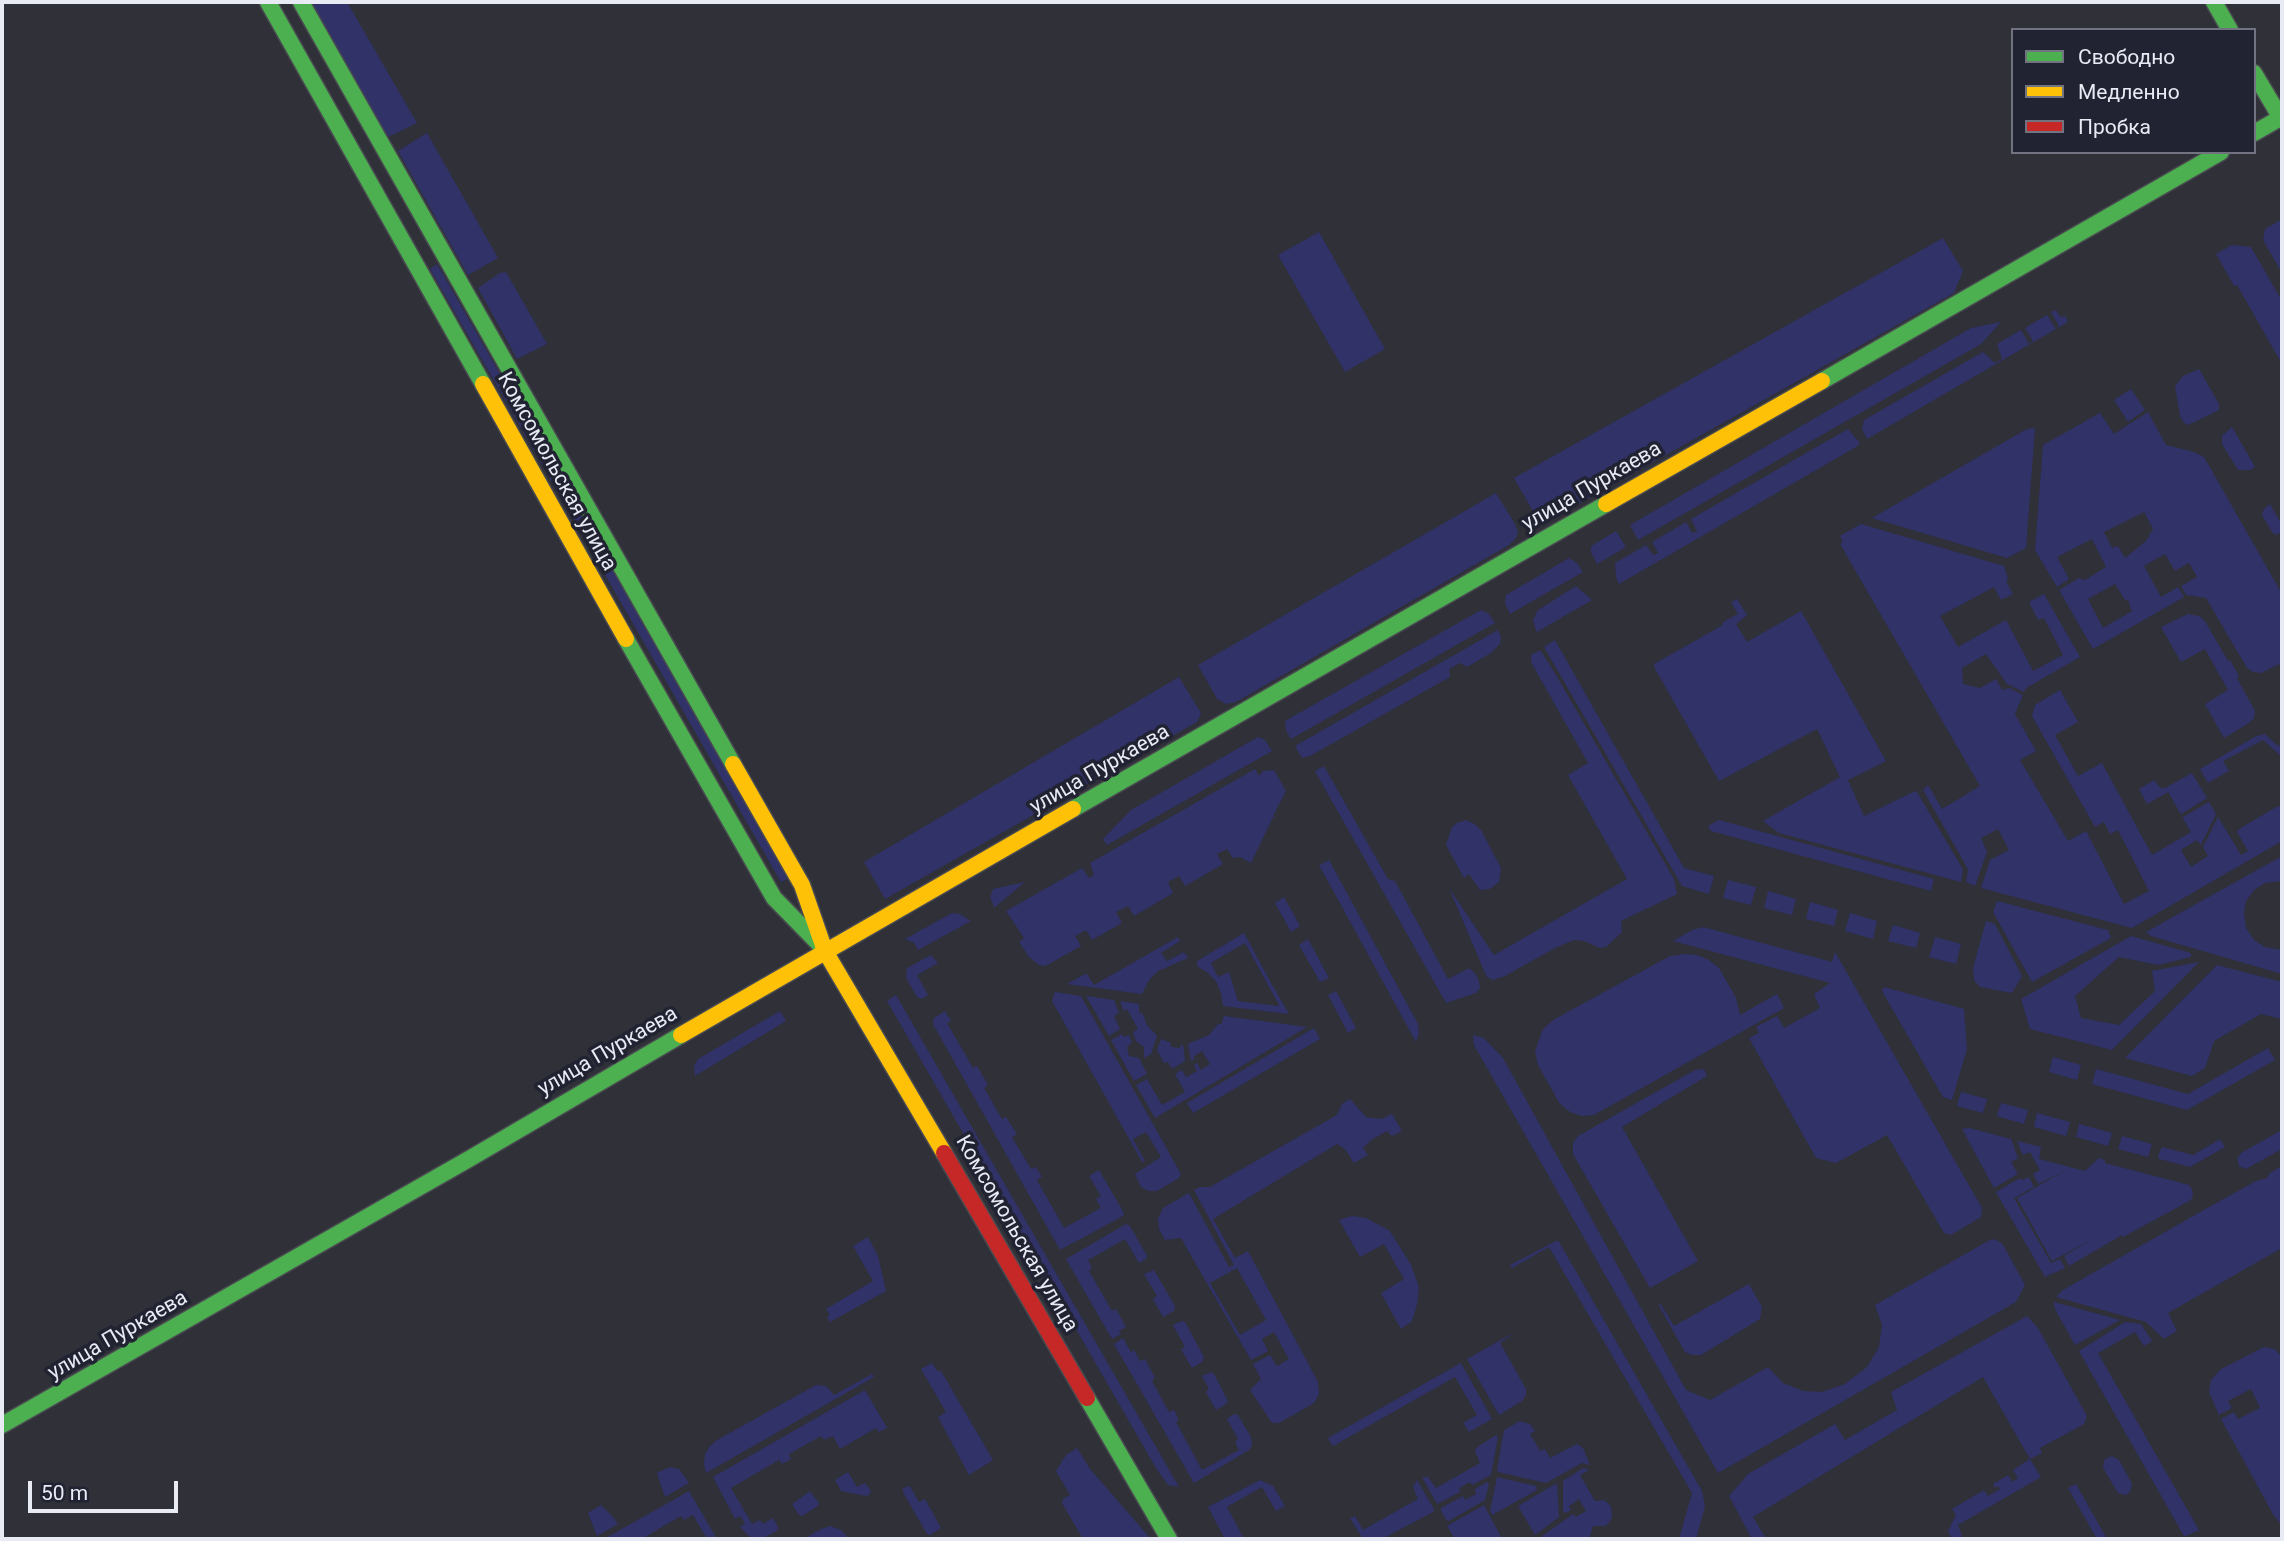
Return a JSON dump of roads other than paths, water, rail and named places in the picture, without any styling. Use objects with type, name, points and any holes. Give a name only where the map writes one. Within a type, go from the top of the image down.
[{"type":"main road","name":"Комсомольская улица","points":[[268,2],[560,524],[775,898],[825,951]]},
{"type":"main road","name":"Комсомольская улица","points":[[301,2],[802,885],[825,951],[1169,1539]]},
{"type":"main road","points":[[2214,2],[2229,28]]},
{"type":"main road","points":[[2256,76],[2282,119],[2256,132]]},
{"type":"main road","name":"улица Пуркаева","points":[[2,1426],[469,1159],[825,951],[2218,154]]}]
